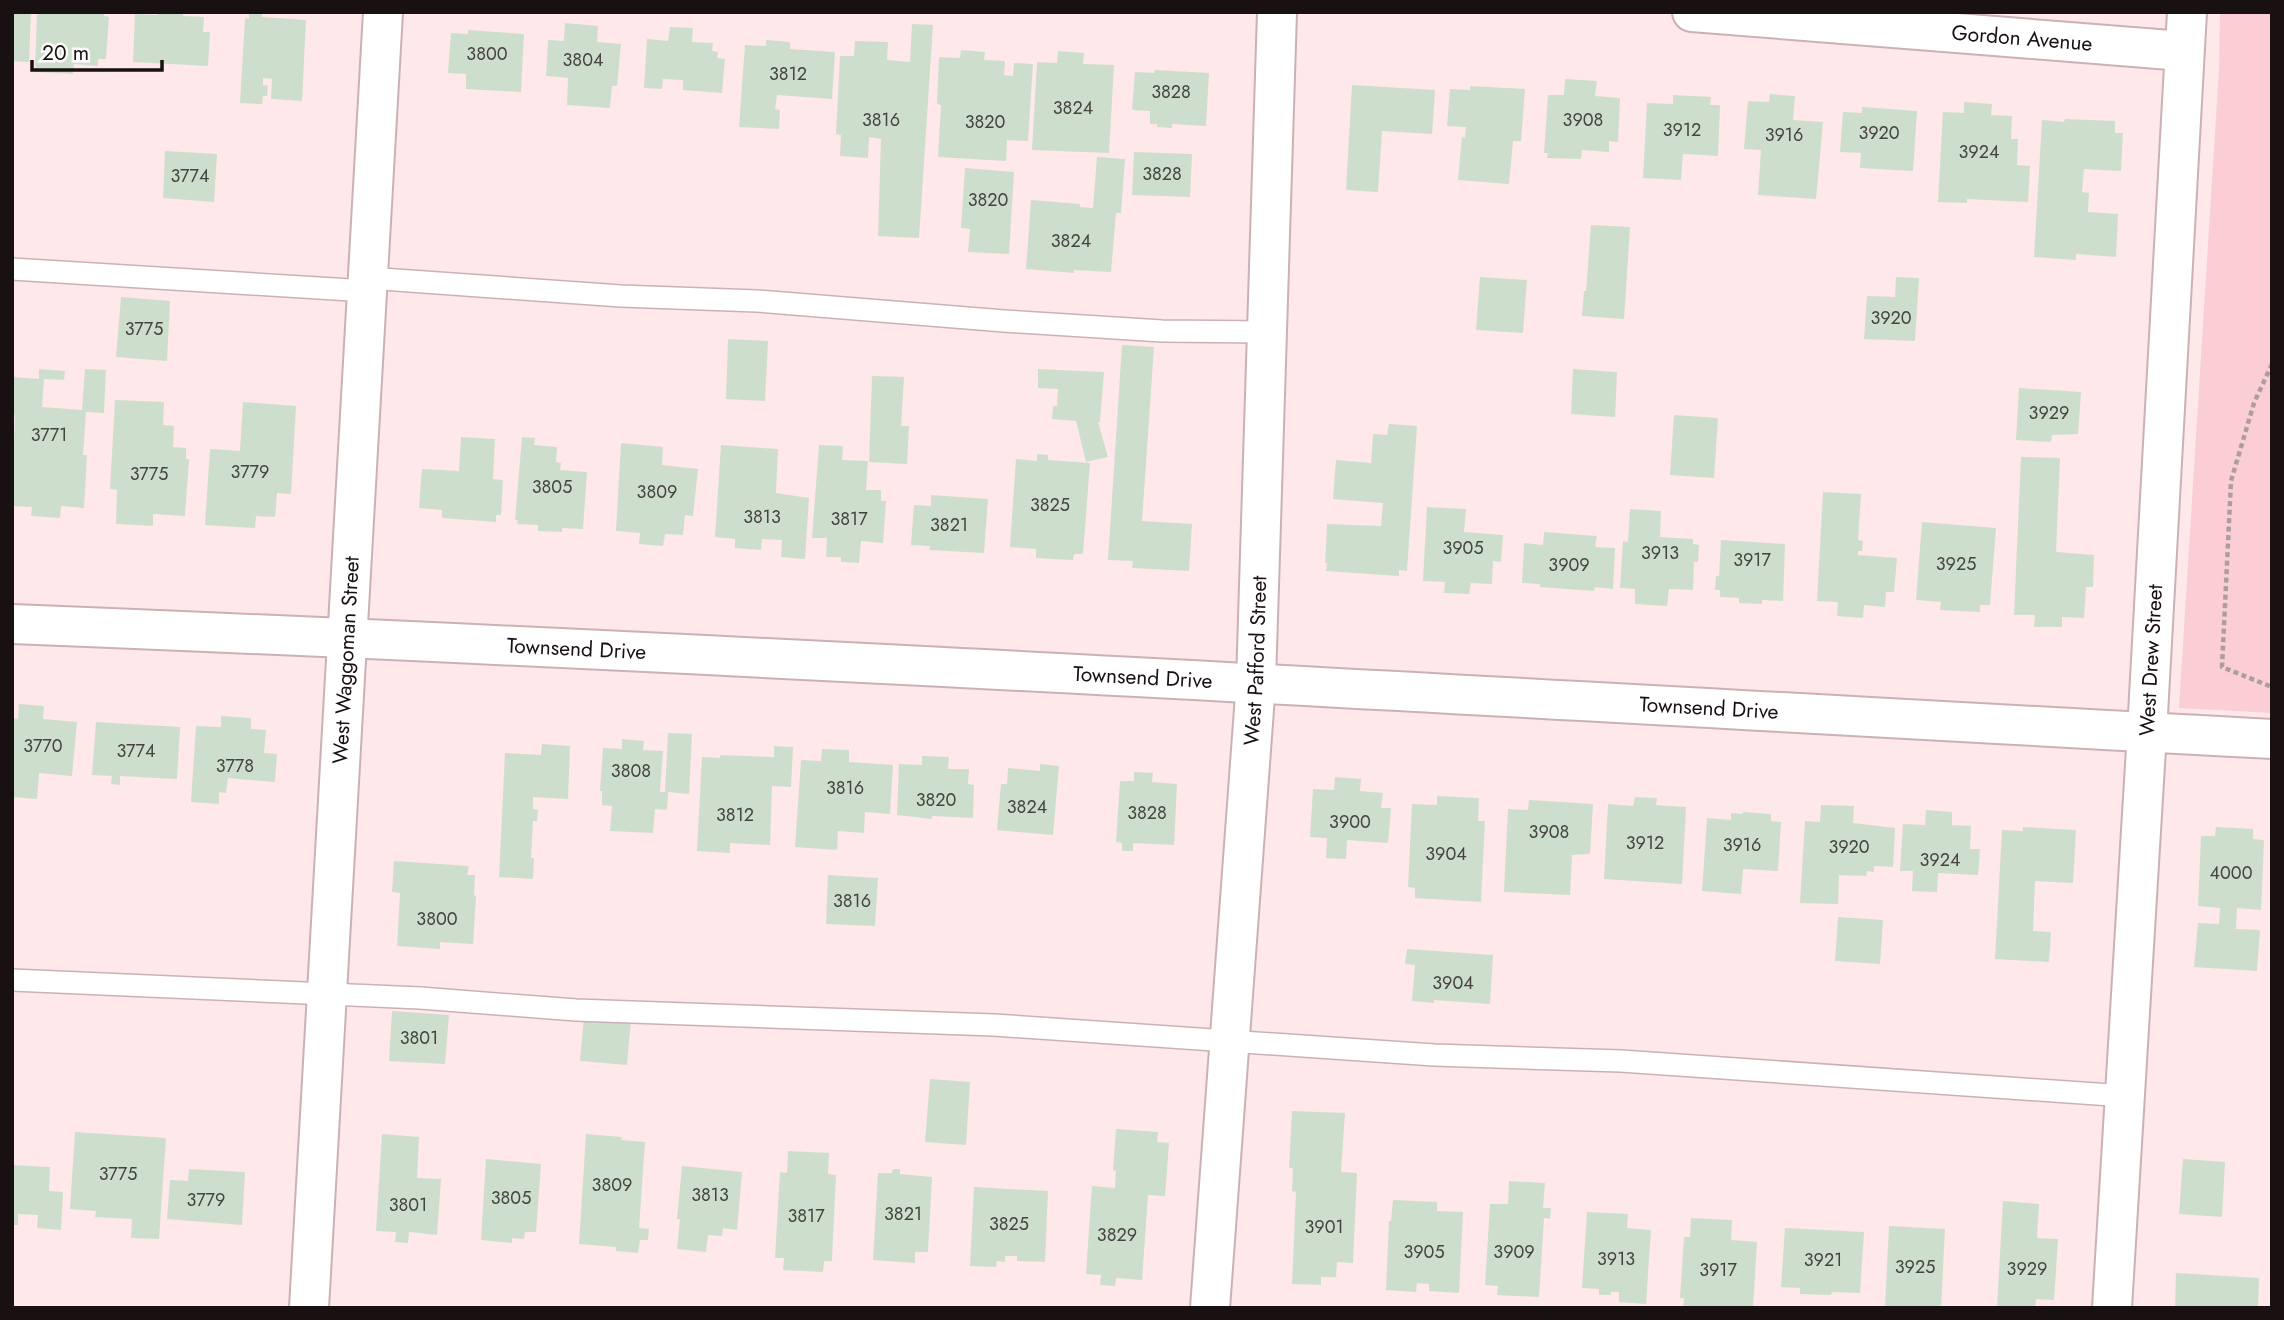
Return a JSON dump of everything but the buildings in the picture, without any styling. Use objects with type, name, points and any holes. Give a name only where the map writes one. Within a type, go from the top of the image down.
[{"type":"street","name":"West Waggoman Street","points":[[309,1308],[383,12]]},
{"type":"street","name":"West Pafford Street","points":[[1210,1308],[1256,682],[1277,12]]},
{"type":"street","name":"Gordon Avenue","points":[[1692,12],[2183,51]]},
{"type":"street","name":"West Drew Street","points":[[2112,1308],[2187,12]]},
{"type":"street","name":"Townsend Drive","points":[[12,624],[1256,682],[2272,739]]},
{"type":"lane","points":[[12,269],[757,301],[1162,331],[1266,332]]},
{"type":"lane","points":[[12,979],[420,998],[576,1010],[994,1025],[1434,1055],[1621,1061],[2125,1096]]},
{"type":"path","points":[[2272,364],[2254,403],[2231,481],[2222,667],[2272,687]]},
{"type":"shaded area","points":[[2220,12],[2272,12],[2272,713],[2179,708],[2219,70]]}]
